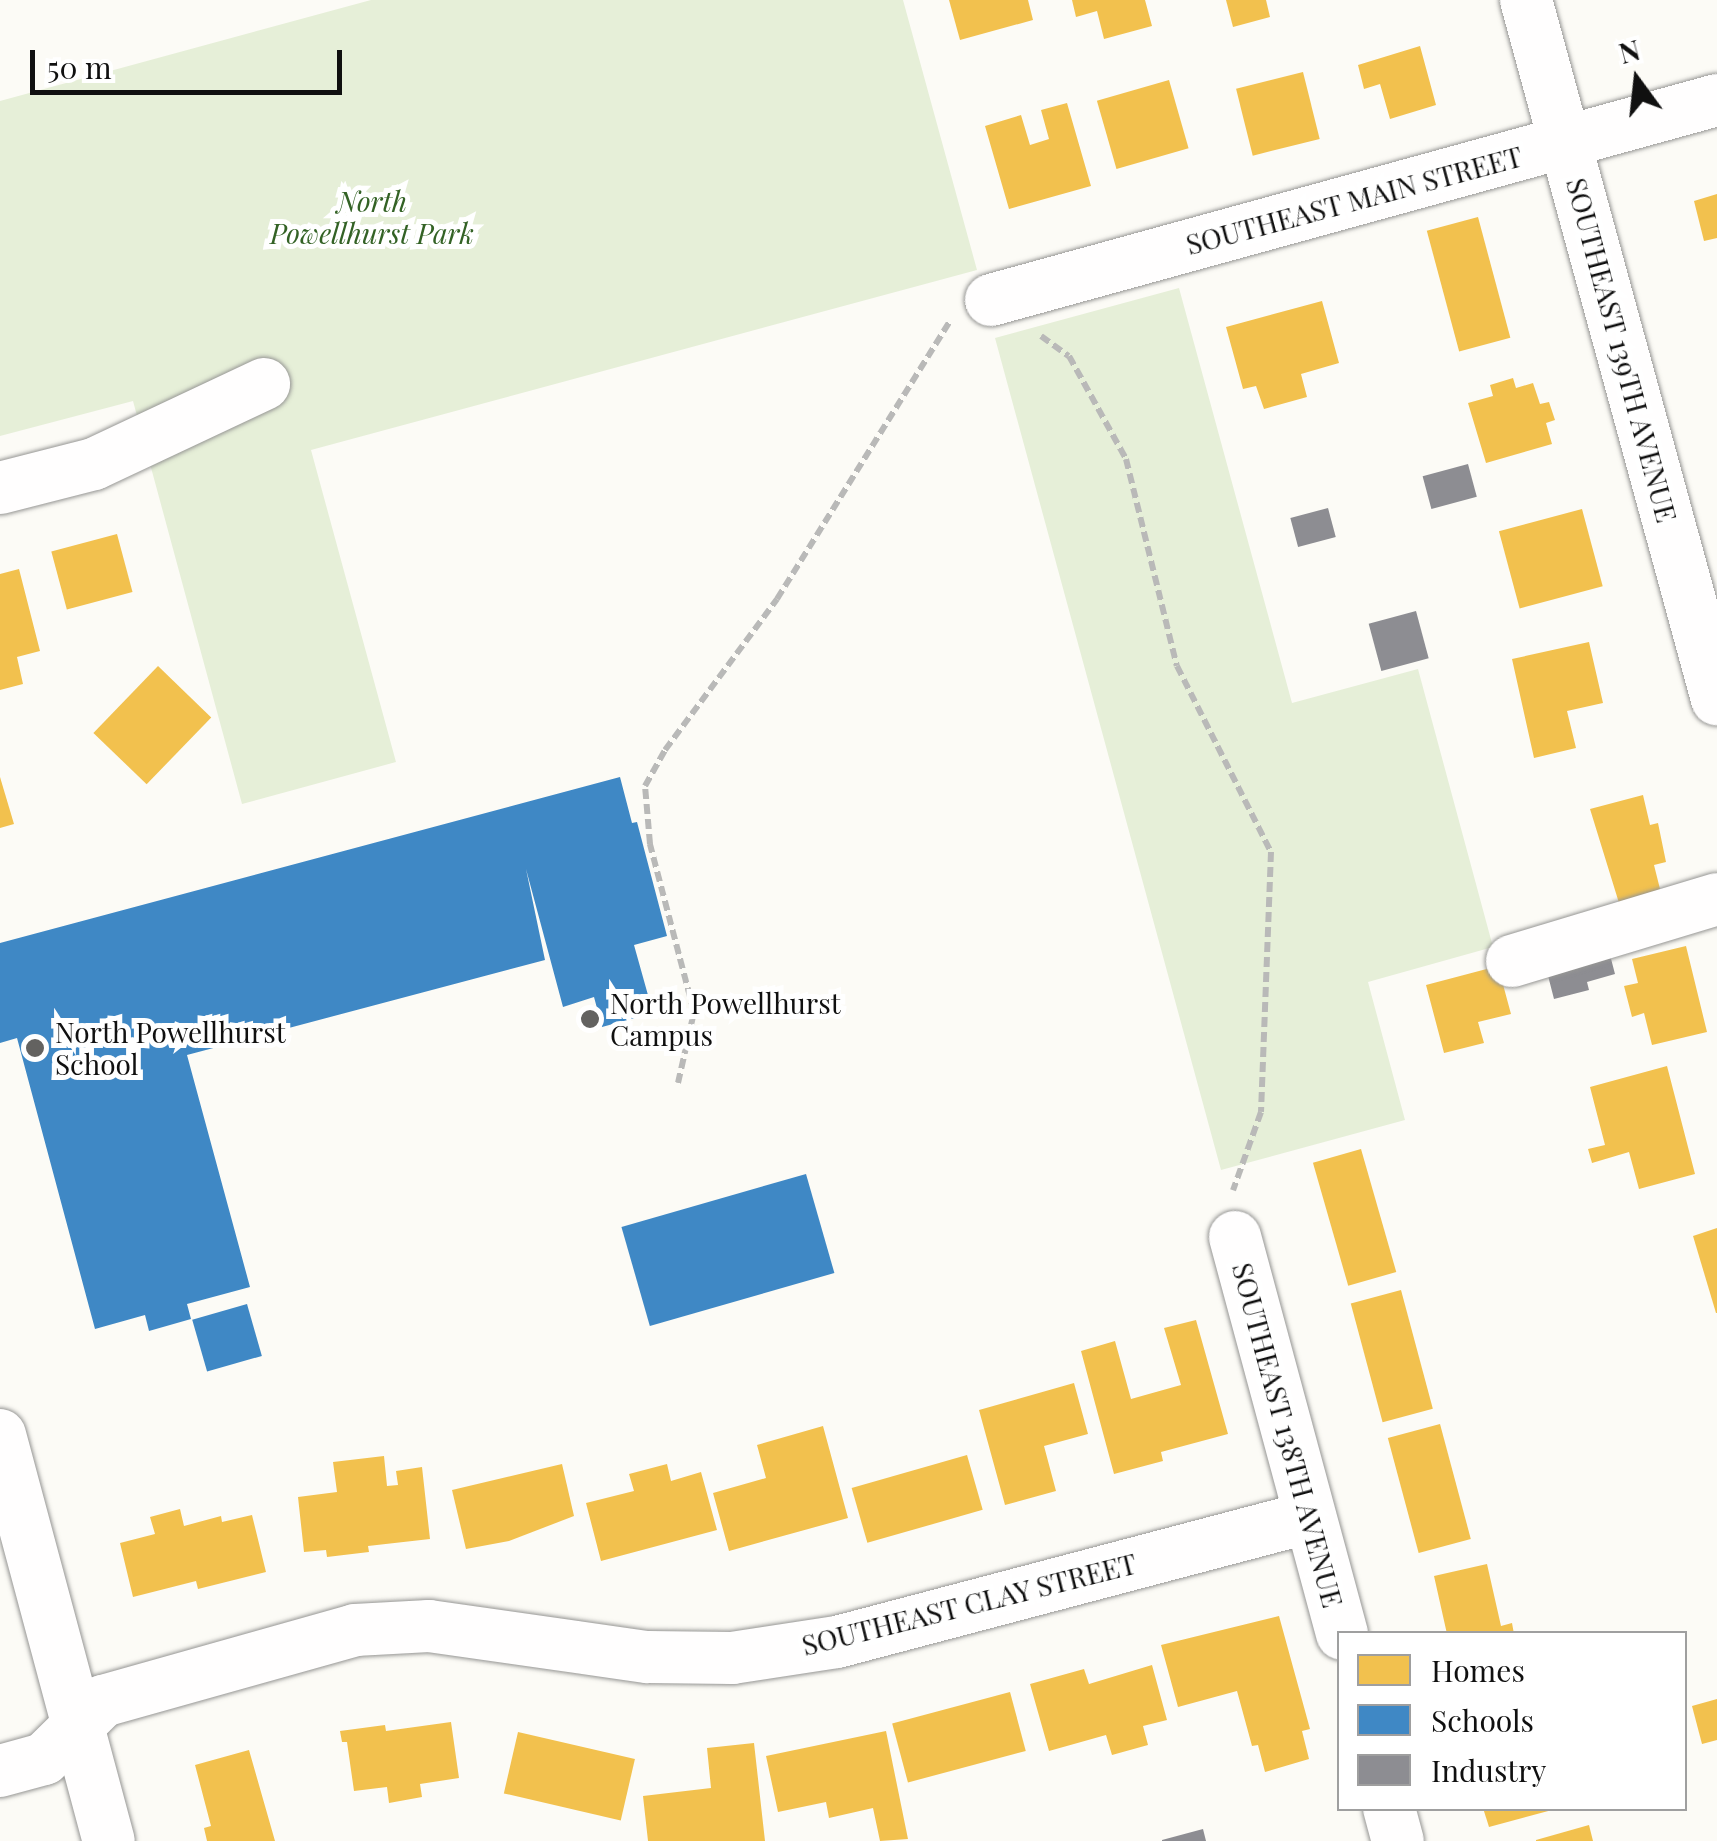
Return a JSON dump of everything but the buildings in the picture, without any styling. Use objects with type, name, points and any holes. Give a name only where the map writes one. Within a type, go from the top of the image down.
[{"type":"street","name":"SOUTHEAST 139TH AVENUE","points":[[1526,0],[1717,700]]},
{"type":"street","name":"SOUTHEAST MAIN STREET","points":[[991,300],[1717,100]]},
{"type":"street","points":[[0,488],[94,464],[264,384]]},
{"type":"street","points":[[1512,961],[1717,900]]},
{"type":"street","name":"SOUTHEAST 138TH AVENUE","points":[[1235,1236],[1341,1631]]},
{"type":"street","points":[[0,1435],[108,1841]]},
{"type":"street","name":"SOUTHEAST CLAY STREET","points":[[0,1771],[44,1760],[103,1701],[355,1630],[429,1626],[648,1657],[732,1658],[837,1642],[1310,1517]]},
{"type":"street","points":[[1390,1811],[1398,1841]]},
{"type":"path","points":[[678,1082],[694,1012],[650,844],[645,786],[666,750],[776,599],[961,305],[971,298],[991,300],[1070,356],[1126,459],[1178,666],[1271,852],[1261,1112],[1233,1187],[1235,1236]]},
{"type":"green space","name":"North Powellhurst Park","points":[[371,0],[903,0],[977,270],[311,450],[396,762],[242,804],[133,401],[0,436],[0,101]]},
{"type":"green space","points":[[1179,288],[1292,703],[1418,669],[1493,947],[1368,982],[1405,1120],[1221,1170],[995,338]]},
{"type":"place","name":"North Powellhurst Campus","points":[[590,1019]]},
{"type":"place","name":"North Powellhurst School","points":[[35,1048]]}]
